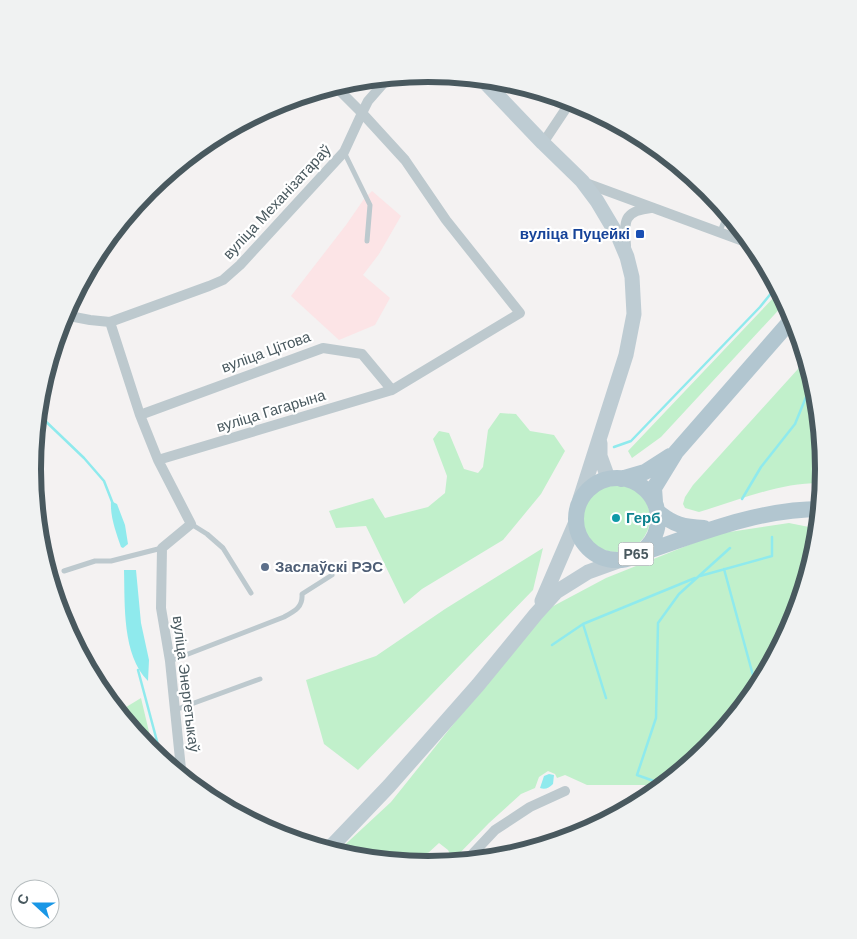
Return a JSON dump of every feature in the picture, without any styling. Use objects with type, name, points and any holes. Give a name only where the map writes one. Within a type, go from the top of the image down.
[{"type":"main road","points":[[490,88],[582,181],[597,201],[610,221],[627,257],[632,277],[634,314],[626,355],[576,510],[576,522],[536,614]]},
{"type":"main road","name":"Р65","points":[[627,558],[640,552],[649,544],[655,534],[658,523],[654,488],[676,452],[788,325]]},
{"type":"main road","points":[[599,437],[600,456],[615,478]]},
{"type":"main road","name":"Р65","points":[[580,498],[597,482],[645,472],[676,452]]},
{"type":"main road","name":"Р65","points":[[615,478],[641,486],[649,492],[656,506],[666,519],[684,527],[714,529]]},
{"type":"main road","name":"Р65","points":[[576,522],[578,533],[584,543],[592,551],[612,559],[627,558],[714,529],[780,512],[813,510]]},
{"type":"main road","points":[[333,845],[389,786],[478,685],[556,592],[588,572],[627,558]]},
{"type":"street","name":"вуліца Механізатараў","points":[[73,317],[110,322],[223,280],[262,243],[344,152],[368,101],[381,86]]},
{"type":"street","points":[[341,92],[404,160],[446,220],[520,313],[392,390]]},
{"type":"street","points":[[543,143],[566,108]]},
{"type":"street","points":[[582,181],[740,240]]},
{"type":"street","points":[[627,257],[625,231],[627,217],[637,210],[652,208]]},
{"type":"street","points":[[110,322],[140,415],[158,460],[191,524],[162,548]]},
{"type":"street","name":"вуліца Цітова","points":[[140,415],[323,348],[362,354],[392,390]]},
{"type":"street","name":"вуліца Гагарына","points":[[158,460],[392,390]]},
{"type":"street","name":"вуліца Энергетыкаў","points":[[162,548],[160,608],[170,661],[181,767]]},
{"type":"street","points":[[473,854],[495,830],[530,807],[565,790]]},
{"type":"lane","points":[[344,152],[370,205],[367,241]]},
{"type":"lane","points":[[720,232],[724,219]]},
{"type":"lane","points":[[191,524],[207,534],[223,548],[251,592]]},
{"type":"lane","points":[[64,571],[95,561],[111,561],[162,548]]},
{"type":"lane","points":[[170,661],[284,618],[297,610],[303,602],[302,594],[332,575]]},
{"type":"lane","points":[[175,710],[260,679]]},
{"type":"shaded area","points":[[372,191],[401,216],[379,254],[363,275],[390,298],[375,325],[339,340],[291,296]]},
{"type":"green space","points":[[775,296],[780,308],[661,437],[632,458],[628,451]]},
{"type":"green space","points":[[802,365],[815,444],[815,483],[791,485],[699,512],[685,508],[683,504],[693,485]]},
{"type":"green space","points":[[500,413],[516,414],[530,431],[554,435],[565,451],[541,494],[503,540],[422,589],[404,604],[366,526],[336,528],[329,511],[373,498],[385,518],[428,507],[445,493],[447,476],[433,439],[439,431],[449,433],[464,469],[478,473],[483,467],[488,430]]},
{"type":"green space","points":[[616,484],[629,487],[640,494],[647,505],[650,518],[647,531],[640,542],[629,549],[616,552],[603,549],[592,542],[585,531],[582,518],[585,505],[592,494],[603,487]]},
{"type":"green space","points":[[789,523],[811,527],[803,570],[776,641],[736,705],[720,725],[684,761],[653,785],[587,785],[565,775],[557,778],[555,774],[548,771],[539,777],[535,788],[521,794],[457,856],[451,856],[448,850],[439,843],[427,854],[429,857],[403,856],[343,847],[391,802],[544,611],[606,578],[716,534]]},
{"type":"green space","points":[[543,548],[533,590],[358,770],[324,744],[306,680],[376,656],[445,609]]},
{"type":"green space","points":[[141,698],[150,738],[137,725],[124,708]]},
{"type":"water","points":[[111,501],[117,504],[125,525],[128,544],[123,548],[121,547],[111,513]]},
{"type":"water","points":[[124,570],[136,570],[141,623],[149,660],[148,681],[133,658],[129,644],[125,614]]},
{"type":"water","points":[[554,775],[553,784],[544,789],[540,788],[544,776]]},
{"type":"waterway","points":[[614,447],[631,441],[760,307],[772,292]]},
{"type":"waterway","points":[[742,499],[761,467],[795,424],[808,393]]},
{"type":"waterway","points":[[45,421],[84,458],[104,481],[113,504]]},
{"type":"waterway","points":[[700,576],[772,556],[772,537]]},
{"type":"waterway","points":[[657,782],[637,775],[656,718],[658,623],[679,594],[730,548]]},
{"type":"waterway","points":[[724,569],[754,679]]},
{"type":"waterway","points":[[583,624],[695,578]]},
{"type":"waterway","points":[[552,645],[583,624],[606,698]]},
{"type":"waterway","points":[[138,670],[158,746]]},
{"type":"place","name":"вуліца Пуцейкі","points":[[640,234]]},
{"type":"place","name":"Герб","points":[[616,518]]},
{"type":"place","name":"Заслаўскі РЭС","points":[[265,567]]}]
